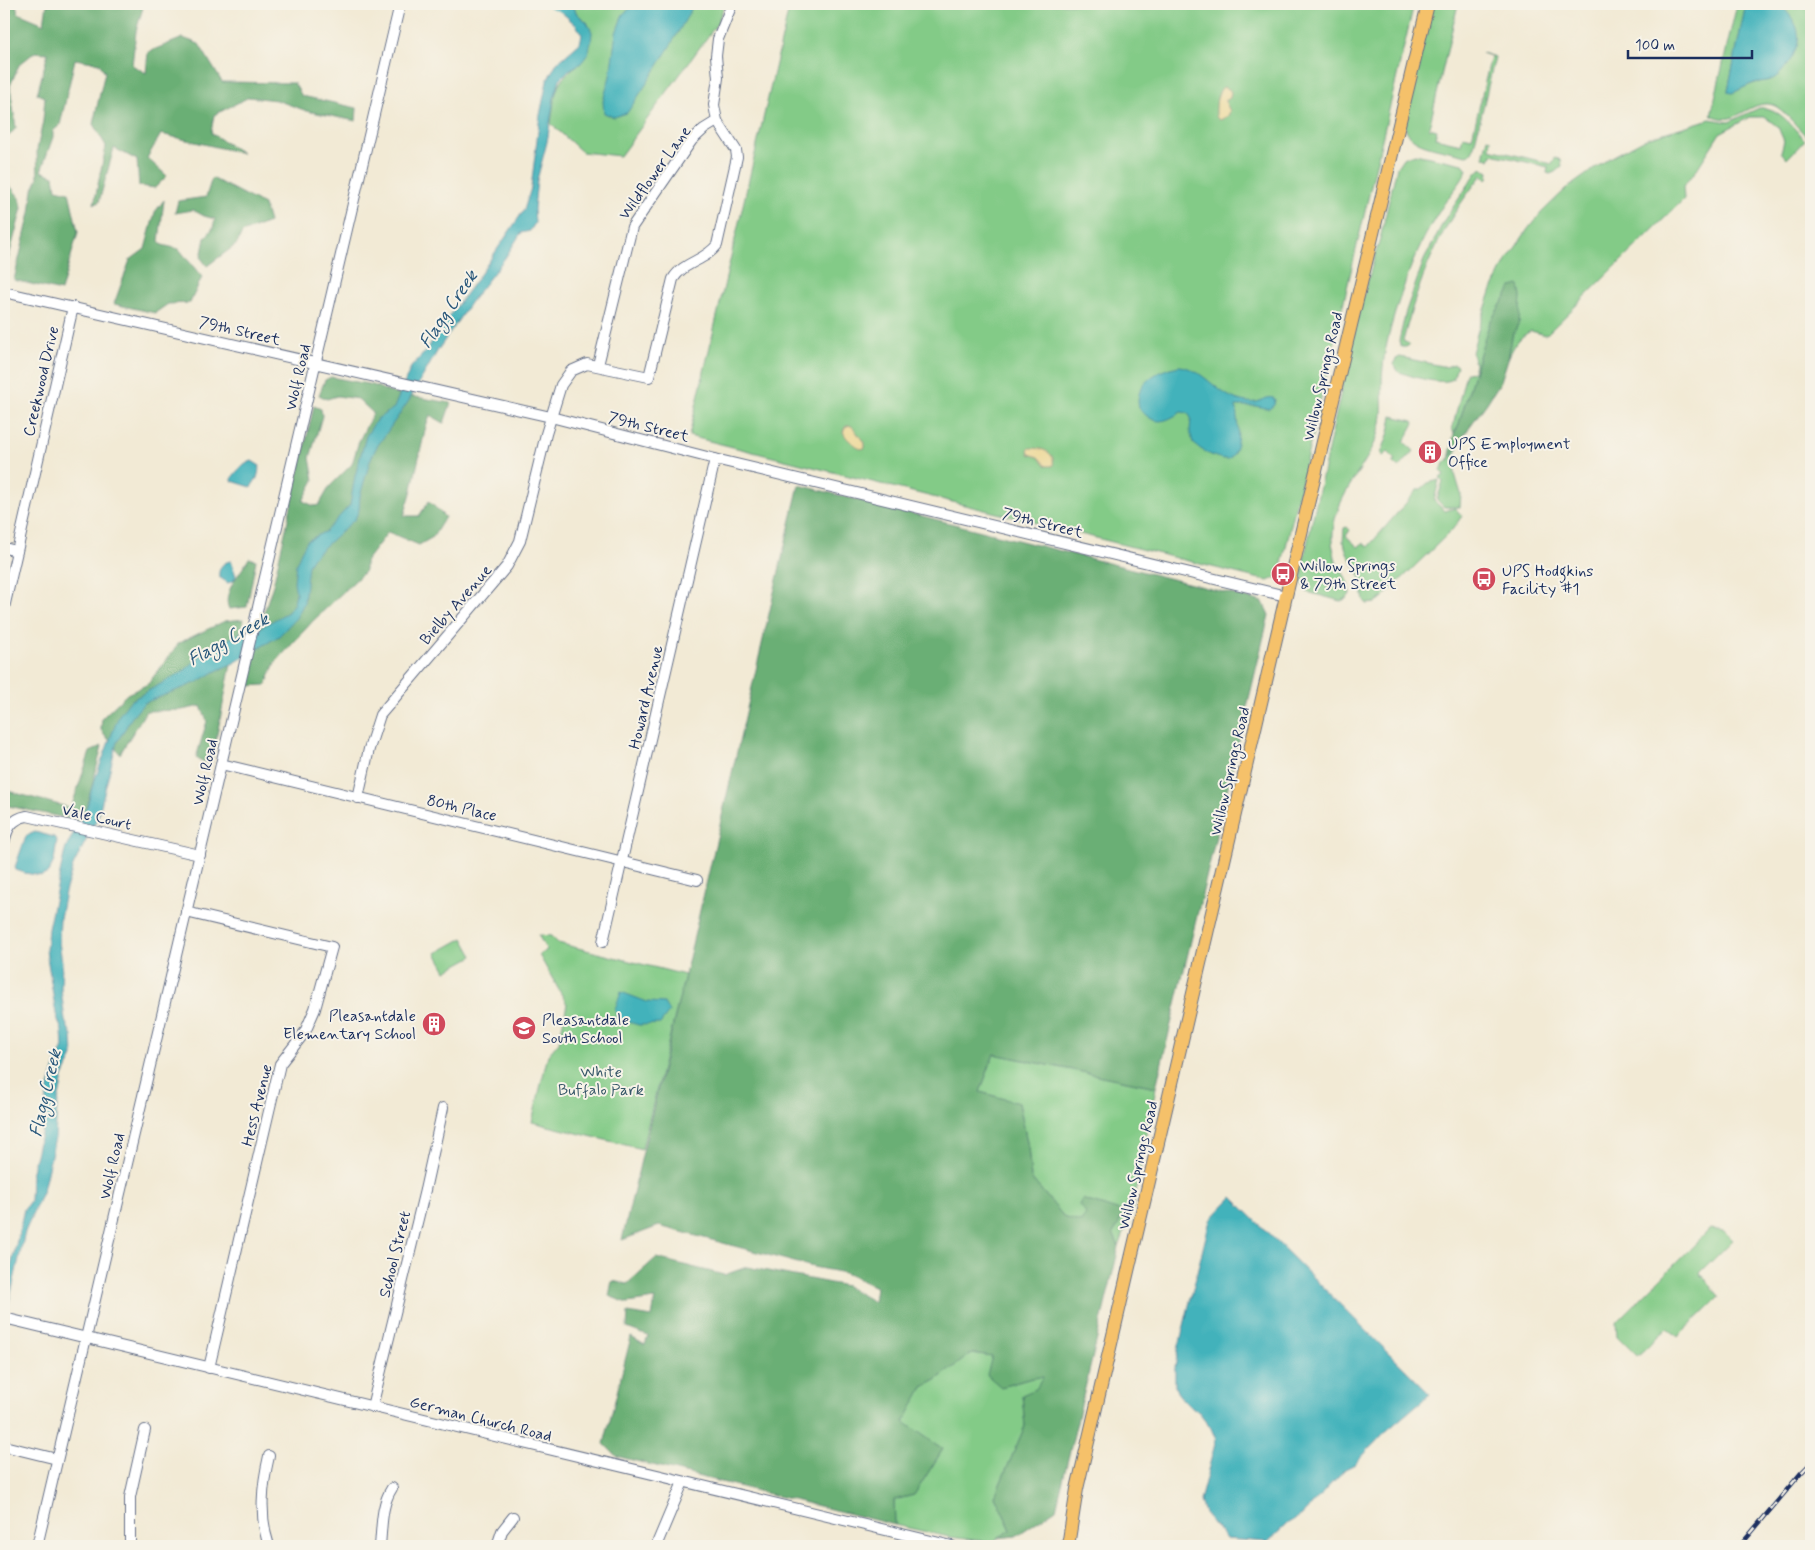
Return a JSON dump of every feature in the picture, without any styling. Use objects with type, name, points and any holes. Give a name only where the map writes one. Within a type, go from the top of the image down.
[{"type":"main road","name":"Willow Springs Road","points":[[1068,1546],[1077,1489],[1286,596],[1428,4]]},
{"type":"street","name":"Wolf Road","points":[[37,1546],[400,4]]},
{"type":"street","points":[[598,365],[649,377],[673,279],[682,268],[708,254],[717,245],[737,157],[736,150],[717,121],[714,105],[718,78],[716,56],[718,39],[732,4]]},
{"type":"street","name":"Wildflower Lane","points":[[598,365],[632,227],[692,140],[717,121]]},
{"type":"street","name":"79th Street","points":[[4,292],[434,389],[715,459],[1286,596]]},
{"type":"street","name":"Creekwood Drive","points":[[4,608],[73,307]]},
{"type":"street","name":"Bielby Avenue","points":[[358,798],[369,749],[380,715],[507,566],[520,541],[551,417],[561,385],[571,371],[587,364],[598,365]]},
{"type":"street","name":"Howard Avenue","points":[[603,942],[715,459]]},
{"type":"street","points":[[4,548],[17,551]]},
{"type":"street","name":"80th Place","points":[[221,764],[697,880]]},
{"type":"street","name":"Vale Court","points":[[4,843],[10,824],[19,817],[27,816],[200,855]]},
{"type":"street","name":"Hess Avenue","points":[[186,912],[332,947],[312,1017],[305,1032],[280,1064],[209,1368]]},
{"type":"street","name":"School Street","points":[[372,1407],[443,1108]]},
{"type":"street","name":"German Church Road","points":[[5,1319],[952,1546]]},
{"type":"street","points":[[130,1546],[130,1496],[145,1430]]},
{"type":"street","points":[[4,1446],[58,1459]]},
{"type":"street","points":[[268,1546],[262,1517],[263,1481],[269,1456]]},
{"type":"street","points":[[656,1546],[683,1482]]},
{"type":"street","points":[[380,1546],[383,1511],[386,1497],[392,1488]]},
{"type":"street","points":[[498,1546],[502,1531],[513,1516]]},
{"type":"green space","points":[[4,4],[16,4],[18,13],[44,24],[47,4],[144,4],[136,31],[132,65],[146,73],[148,52],[183,38],[199,44],[222,82],[294,83],[302,96],[357,108],[356,121],[307,111],[276,100],[249,97],[214,115],[211,133],[242,153],[161,134],[147,158],[167,176],[155,188],[139,186],[137,160],[114,148],[99,202],[94,204],[106,146],[93,124],[105,72],[99,63],[75,59],[60,125],[53,131],[53,137],[41,171],[54,176],[56,189],[69,192],[78,232],[61,291],[14,280],[30,213],[33,189],[38,178],[37,150],[43,121],[45,97],[37,94],[48,53],[35,52],[19,65],[10,86],[16,128],[4,141]]},
{"type":"green space","points":[[572,4],[725,4],[717,24],[620,156],[582,152],[551,124],[557,89],[565,75],[581,63],[587,22],[577,14]]},
{"type":"green space","points":[[790,4],[1414,4],[1279,576],[1268,581],[689,436]]},
{"type":"green space","points":[[1432,4],[1458,4],[1429,128],[1437,130],[1435,138],[1461,144],[1463,136],[1472,138],[1491,56],[1481,53],[1495,57],[1473,150],[1470,154],[1466,155],[1429,146],[1415,140],[1408,134],[1404,124]]},
{"type":"green space","points":[[1737,4],[1746,4],[1728,90],[1735,92],[1743,87],[1770,80],[1782,5],[1780,4],[1811,4],[1811,134],[1808,138],[1785,114],[1771,104],[1753,107],[1728,119],[1711,115]]},
{"type":"green space","points":[[1759,108],[1773,110],[1779,114],[1805,140],[1787,159],[1781,152],[1784,141],[1778,127],[1765,117],[1750,117],[1720,133],[1695,172],[1683,186],[1684,199],[1546,335],[1531,331],[1523,336],[1517,342],[1508,359],[1512,337],[1519,322],[1512,287],[1490,322],[1458,427],[1454,433],[1452,430],[1466,373],[1473,372],[1475,364],[1472,353],[1491,292],[1505,263],[1542,212],[1566,189],[1608,159],[1647,138],[1710,119],[1729,122]]},
{"type":"green space","points":[[1488,138],[1491,139],[1490,149],[1552,164],[1555,158],[1561,160],[1562,166],[1550,174],[1547,173],[1548,167],[1492,154],[1490,160],[1484,157]]},
{"type":"green space","points":[[1415,154],[1463,164],[1467,169],[1436,216],[1420,245],[1394,315],[1384,358],[1382,418],[1378,435],[1342,499],[1334,527],[1332,543],[1336,562],[1349,583],[1350,594],[1341,601],[1307,592],[1302,582],[1302,567],[1359,311],[1381,235],[1397,167],[1403,158]]},
{"type":"green space","points":[[1482,168],[1489,172],[1488,178],[1482,175],[1467,194],[1443,233],[1424,274],[1409,318],[1403,341],[1409,344],[1406,347],[1401,347],[1399,341],[1406,311],[1424,260],[1445,219],[1477,172]]},
{"type":"green space","points":[[212,178],[264,205],[269,222],[242,233],[237,244],[207,266],[201,258],[205,238],[213,228],[215,219],[193,210],[175,213],[178,201],[206,197]]},
{"type":"green space","points":[[4,185],[10,186],[20,198],[22,208],[4,275]]},
{"type":"green space","points":[[164,200],[159,241],[162,245],[179,249],[202,277],[190,303],[168,304],[155,313],[114,304],[130,260],[145,249],[155,212]]},
{"type":"green space","points":[[1519,285],[1521,297],[1519,322],[1512,337],[1501,381],[1449,460],[1454,433],[1458,427],[1490,322],[1512,287]]},
{"type":"green space","points":[[1400,357],[1446,367],[1454,364],[1457,366],[1453,379],[1434,381],[1417,378],[1397,371],[1393,364]]},
{"type":"green space","points":[[331,377],[373,385],[392,393],[451,403],[444,423],[430,415],[404,516],[419,516],[429,501],[445,517],[433,537],[419,545],[388,532],[365,562],[365,571],[312,622],[275,663],[266,685],[245,686],[273,585],[314,406],[321,409],[322,416],[310,458],[314,480],[303,501],[314,506],[319,505],[330,486],[352,464],[359,441],[373,413],[358,399],[337,396],[327,399],[319,395],[325,380]]},
{"type":"green space","points":[[1392,416],[1413,421],[1414,423],[1404,442],[1414,451],[1399,468],[1393,463],[1396,460],[1388,452],[1383,456],[1381,454],[1389,432]]},
{"type":"green space","points":[[1468,429],[1458,447],[1454,461],[1455,474],[1461,494],[1460,507],[1444,507],[1437,500],[1443,481],[1440,478],[1444,475],[1441,471],[1444,463],[1449,460]]},
{"type":"green space","points":[[1439,480],[1434,501],[1445,511],[1455,508],[1462,516],[1452,530],[1382,598],[1375,603],[1367,604],[1363,597],[1363,585],[1360,576],[1343,542],[1344,528],[1347,527],[1350,530],[1346,536],[1358,547],[1363,543],[1368,547],[1418,489],[1421,489],[1428,483]]},
{"type":"green space","points":[[799,485],[1263,602],[1269,615],[1156,1087],[994,1054],[980,1092],[1019,1103],[1028,1147],[1031,1178],[1065,1218],[1081,1222],[1086,1214],[1079,1205],[1082,1199],[1123,1212],[1118,1226],[1113,1233],[1119,1247],[1056,1509],[1016,1536],[998,1538],[1011,1530],[995,1496],[1025,1426],[1022,1395],[1036,1389],[1043,1377],[1032,1378],[1001,1387],[987,1375],[992,1356],[972,1353],[936,1380],[923,1387],[904,1422],[943,1449],[914,1495],[894,1500],[895,1525],[616,1456],[604,1444],[631,1337],[645,1345],[648,1336],[627,1328],[628,1313],[652,1317],[655,1299],[627,1303],[609,1296],[612,1281],[627,1284],[656,1258],[724,1275],[747,1267],[846,1286],[874,1302],[876,1287],[845,1273],[813,1267],[659,1226],[622,1240]]},
{"type":"green space","points":[[249,558],[256,560],[247,607],[229,609],[227,603],[230,589]]},
{"type":"green space","points":[[244,619],[230,669],[211,765],[196,758],[207,721],[201,706],[182,710],[146,711],[120,754],[101,730],[102,718],[127,694],[148,684],[179,643],[225,621]]},
{"type":"green space","points":[[102,746],[87,806],[80,821],[4,805],[4,790],[71,808],[90,752]]},
{"type":"green space","name":"White Buffalo Park","points":[[538,935],[551,936],[558,943],[685,975],[642,1149],[532,1122],[548,1055],[559,1042],[567,1004],[539,955],[547,950]]},
{"type":"green space","points":[[463,938],[473,956],[446,971],[436,953]]},
{"type":"green space","points":[[994,1054],[1156,1087],[1133,1207],[1119,1247],[1113,1233],[1118,1226],[1086,1214],[1081,1223],[1065,1218],[1031,1178],[1028,1147],[1019,1103],[980,1092]]},
{"type":"green space","points":[[1710,1229],[1724,1231],[1733,1240],[1700,1273],[1720,1296],[1678,1337],[1668,1328],[1637,1356],[1617,1336],[1616,1323]]},
{"type":"green space","points":[[972,1353],[992,1356],[1001,1387],[1044,1376],[1037,1389],[1022,1395],[1025,1426],[995,1496],[1011,1530],[992,1542],[949,1537],[895,1525],[894,1500],[914,1495],[943,1449],[903,1422],[923,1387],[936,1380]]},
{"type":"sand","points":[[1223,87],[1231,92],[1230,98],[1225,101],[1230,111],[1228,116],[1220,120],[1216,117],[1216,105],[1217,97]]},
{"type":"sand","points":[[849,425],[853,427],[865,444],[865,448],[860,449],[845,435],[843,432],[845,427]]},
{"type":"sand","points":[[1030,448],[1047,451],[1052,457],[1053,466],[1046,466],[1038,457],[1029,454],[1028,450]]},
{"type":"water","points":[[559,4],[572,4],[577,14],[587,22],[592,32],[591,42],[588,54],[581,63],[569,70],[560,79],[554,98],[547,142],[537,180],[534,209],[535,223],[530,231],[521,233],[505,258],[470,303],[438,350],[408,402],[376,448],[370,461],[360,496],[359,510],[355,519],[313,557],[308,565],[304,603],[296,618],[279,636],[234,663],[198,682],[144,703],[132,717],[117,742],[98,817],[73,866],[65,892],[60,918],[59,942],[62,962],[61,989],[65,1021],[72,1036],[73,1056],[63,1077],[57,1107],[55,1138],[43,1190],[25,1232],[4,1325],[4,1292],[24,1209],[30,1201],[31,1175],[45,1118],[47,1093],[63,1047],[62,1031],[56,1014],[46,950],[48,929],[65,850],[87,806],[92,787],[119,715],[130,701],[184,671],[205,652],[238,634],[260,628],[288,612],[294,603],[296,564],[301,552],[307,541],[326,531],[350,505],[355,476],[366,436],[377,419],[394,408],[411,367],[427,350],[438,331],[479,276],[524,210],[531,188],[540,115],[547,81],[556,64],[580,43],[582,35],[577,26],[559,10]]},
{"type":"water","points":[[636,4],[694,4],[662,59],[627,113],[614,117],[604,113],[603,101],[610,76],[616,33],[623,14]]},
{"type":"water","points":[[1746,4],[1780,4],[1791,17],[1798,30],[1798,43],[1791,59],[1774,79],[1754,83],[1732,93],[1728,92],[1728,90]]},
{"type":"water","points":[[1180,366],[1203,376],[1230,397],[1238,400],[1257,402],[1269,398],[1275,399],[1274,405],[1269,409],[1256,406],[1236,406],[1237,441],[1236,448],[1229,459],[1210,454],[1193,443],[1190,431],[1191,418],[1188,413],[1181,412],[1169,419],[1159,421],[1150,418],[1139,408],[1138,399],[1140,391],[1149,379],[1164,370]]},
{"type":"water","points":[[252,461],[260,466],[257,478],[251,487],[232,481],[238,470]]},
{"type":"water","points":[[231,561],[236,576],[233,581],[228,583],[219,577],[219,571],[223,564]]},
{"type":"water","points":[[35,832],[54,837],[57,840],[54,861],[48,873],[42,876],[16,870],[15,867],[26,836]]},
{"type":"water","points":[[621,992],[647,1002],[664,1003],[669,1012],[660,1024],[639,1025],[617,1019],[615,1009]]},
{"type":"water","points":[[1232,1197],[1430,1394],[1384,1433],[1355,1464],[1345,1469],[1302,1515],[1288,1523],[1268,1542],[1226,1539],[1204,1513],[1200,1501],[1216,1440],[1211,1428],[1199,1412],[1184,1401],[1175,1386],[1178,1350],[1210,1220]]},
{"type":"waterway","points":[[546,4],[561,11]]},
{"type":"railway","points":[[1740,1546],[1811,1463]]},
{"type":"place","name":"UPS Employment Office","points":[[1430,452]]},
{"type":"place","name":"Willow Springs & 79th Street","points":[[1283,574]]},
{"type":"place","name":"UPS Hodgkins Facility #1","points":[[1484,579]]},
{"type":"place","name":"Pleasantdale Elementary School","points":[[434,1024]]},
{"type":"place","name":"Pleasantdale South School","points":[[524,1028]]},
{"type":"water label","name":"Flagg Creek","points":[[448,309]]},
{"type":"water label","name":"Flagg Creek","points":[[228,639]]},
{"type":"water label","name":"Flagg Creek","points":[[45,1093]]}]
